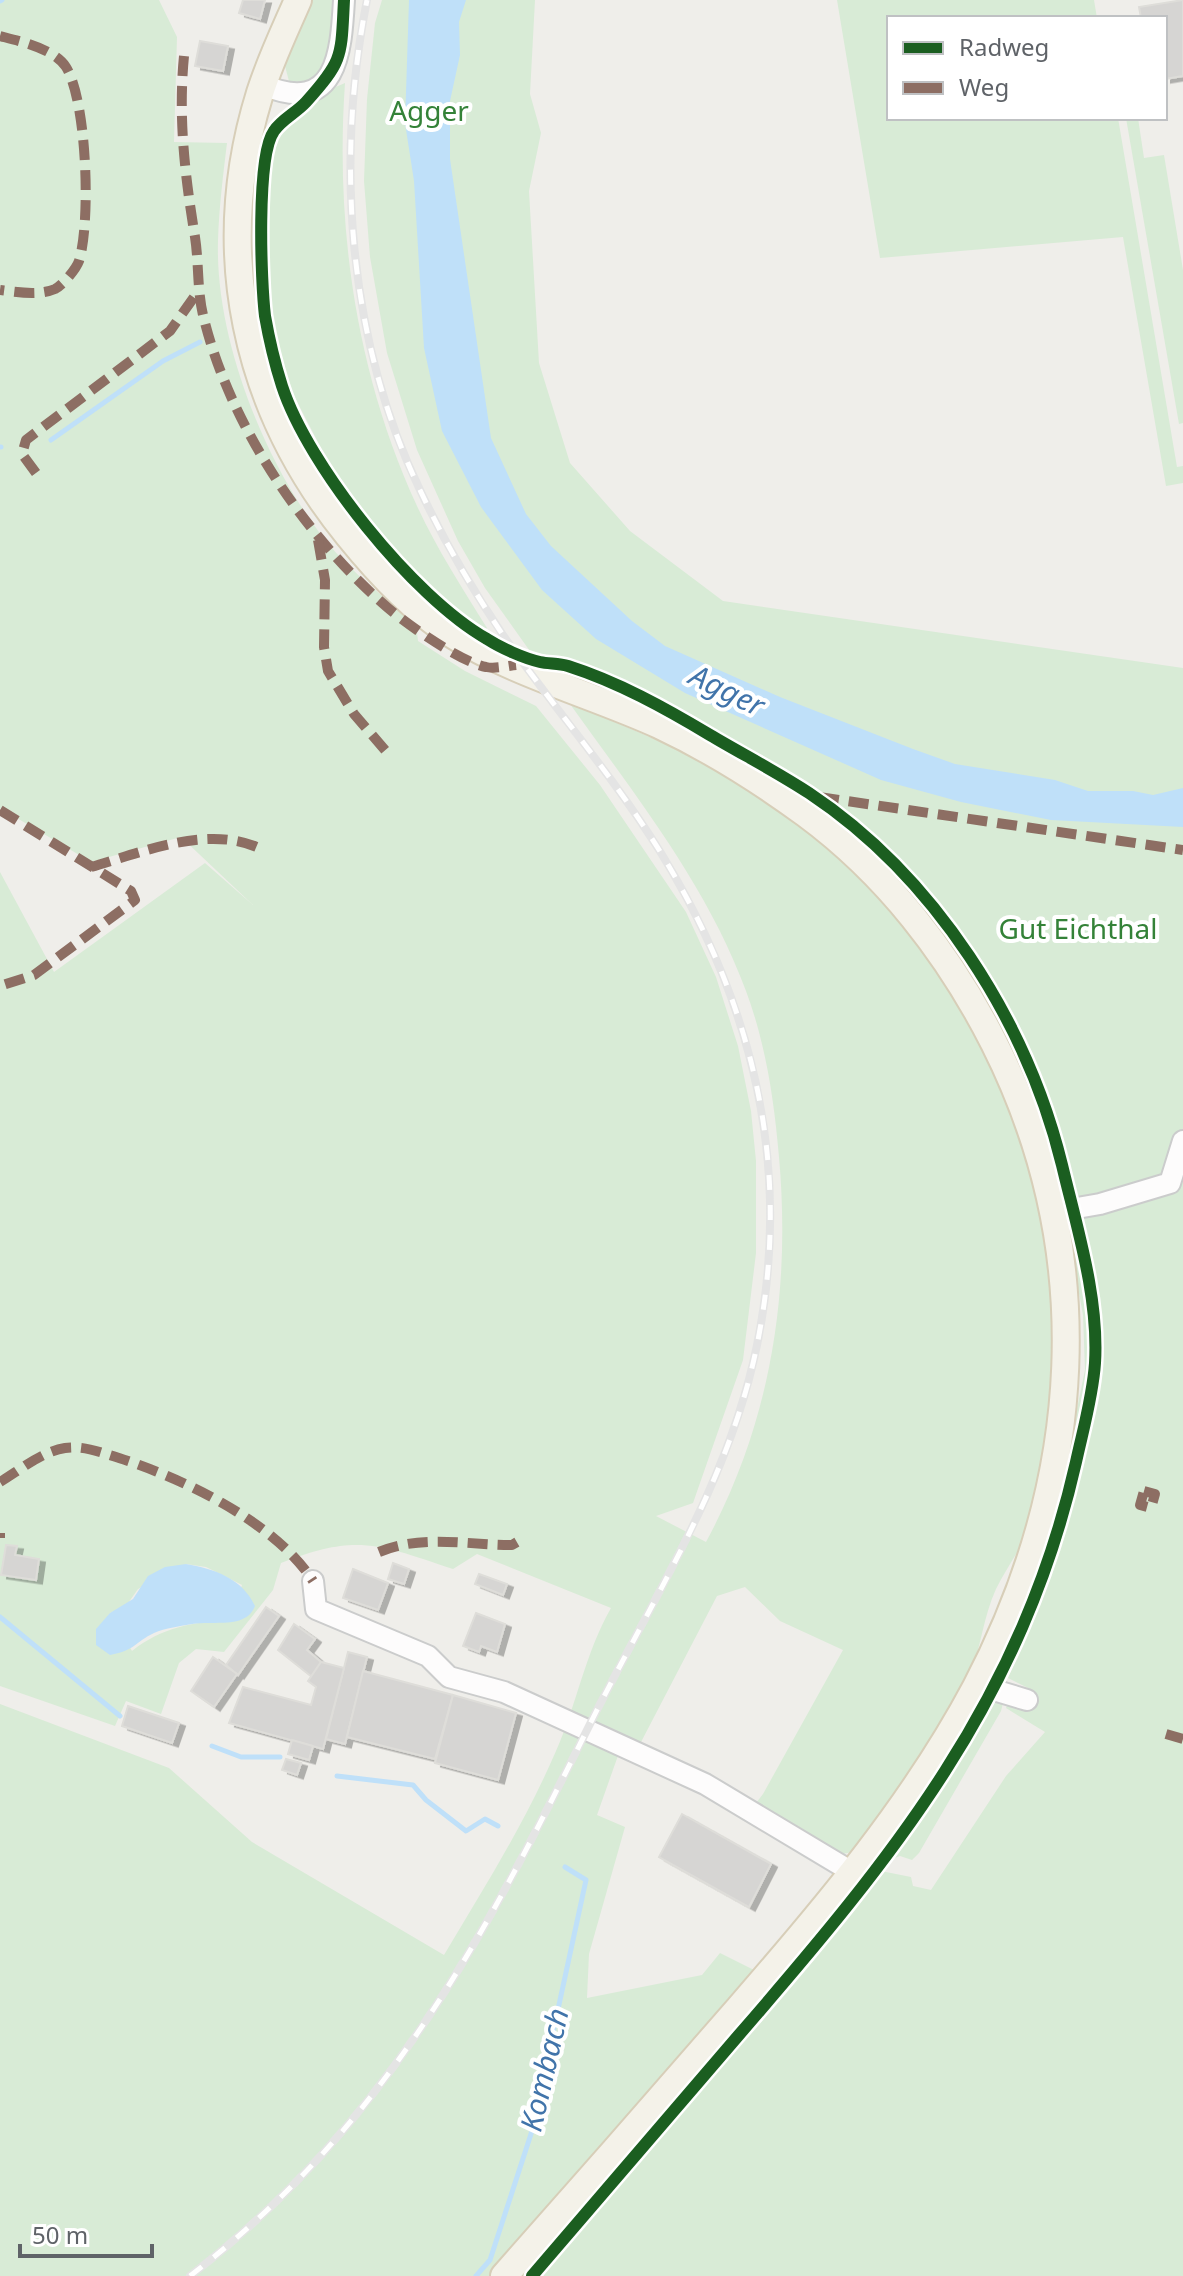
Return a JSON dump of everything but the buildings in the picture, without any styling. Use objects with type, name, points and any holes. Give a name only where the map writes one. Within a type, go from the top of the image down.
[{"type":"main road","points":[[298,0],[263,85],[245,165],[238,240],[241,297],[250,348],[266,401],[288,449],[325,507],[371,563],[417,608],[451,634],[490,654],[664,727],[800,810],[845,844],[911,914],[970,996],[1017,1088],[1042,1159],[1054,1212],[1066,1338],[1063,1414],[1057,1459],[1032,1561],[977,1685],[918,1782],[852,1872],[794,1944],[504,2276]]},
{"type":"street","points":[[263,85],[279,92],[315,89],[334,70],[341,52],[344,0]]},
{"type":"street","points":[[1054,1212],[1100,1204],[1170,1183],[1183,1141]]},
{"type":"street","points":[[313,1581],[316,1609],[428,1656],[449,1677],[504,1692],[705,1784],[852,1872]]},
{"type":"street","points":[[977,1685],[1027,1700]]},
{"type":"green space","points":[[0,0],[159,0],[177,37],[174,142],[227,143],[218,241],[219,279],[225,319],[248,399],[283,476],[336,553],[416,624],[418,641],[465,671],[536,706],[600,785],[686,912],[716,977],[738,1046],[751,1111],[756,1161],[756,1253],[743,1360],[693,1503],[656,1516],[706,1542],[747,1450],[761,1403],[778,1307],[782,1207],[777,1136],[759,1032],[730,952],[668,842],[570,704],[644,734],[751,788],[817,834],[847,860],[898,914],[942,973],[979,1037],[1010,1104],[1033,1174],[1048,1247],[1056,1320],[1055,1394],[1033,1518],[992,1600],[969,1677],[932,1745],[857,1851],[838,1855],[753,1807],[843,1650],[780,1621],[745,1587],[717,1596],[640,1744],[620,1750],[597,1815],[625,1827],[589,1954],[587,1998],[702,1975],[720,1953],[758,1972],[494,2276],[0,2276],[0,1704],[169,1768],[252,1842],[444,1955],[544,1778],[594,1643],[611,1608],[477,1554],[453,1569],[386,1548],[349,1545],[281,1563],[273,1590],[224,1652],[196,1649],[179,1663],[161,1714],[126,1701],[115,1726],[0,1686],[0,872],[54,972],[205,863],[253,905],[181,837],[91,862],[0,808]],"holes":[[[186,1564],[206,1567],[242,1585],[230,1621],[178,1627],[132,1651],[110,1613],[126,1606],[138,1589]]]},
{"type":"green space","points":[[313,0],[340,0],[336,50],[310,86],[290,85],[285,66]]},
{"type":"green space","points":[[382,0],[535,0],[530,94],[541,133],[529,191],[539,363],[570,463],[630,531],[723,601],[1183,668],[1183,2276],[536,2276],[838,1926],[881,1871],[911,1877],[913,1886],[931,1890],[1006,1776],[1045,1732],[1006,1708],[1008,1703],[1029,1697],[1028,1688],[1008,1678],[1047,1586],[1072,1506],[1100,1368],[1100,1332],[1060,1133],[1007,1012],[960,937],[899,867],[826,798],[705,725],[613,678],[532,654],[485,588],[458,541],[417,450],[387,353],[370,257],[364,181],[367,99],[375,23]]},
{"type":"green space","points":[[837,0],[1094,0],[1097,16],[887,16],[887,120],[1118,120],[1177,467],[1183,466],[1183,483],[1166,486],[1123,237],[880,258]]},
{"type":"green space","points":[[345,83],[343,191],[347,245],[365,352],[396,456],[417,506],[441,553],[487,628],[484,630],[455,611],[396,554],[339,483],[291,390],[271,316],[266,237],[270,150],[278,129],[317,95]]},
{"type":"green space","points":[[1126,120],[1138,120],[1144,158],[1164,155],[1183,270],[1183,423],[1179,424]]},
{"type":"green space","points":[[1071,1221],[1089,1314],[1091,1370],[1047,1562],[1002,1669],[997,1667],[1059,1496],[1085,1370],[1083,1315],[1066,1222]]},
{"type":"green space","points":[[994,1697],[1004,1699],[1001,1711],[919,1853],[912,1860],[900,1856],[892,1859]]},
{"type":"green space","points":[[856,1883],[861,1887],[528,2276],[519,2276]]},
{"type":"water","name":"Agger","points":[[409,0],[466,0],[459,22],[460,55],[450,101],[450,159],[491,438],[526,514],[551,546],[632,621],[665,646],[780,697],[955,764],[1055,780],[1088,791],[1133,791],[1153,795],[1183,788],[1183,827],[1051,820],[961,802],[881,780],[685,693],[596,639],[542,590],[481,507],[442,431],[424,348],[414,181],[405,123]]},
{"type":"water","points":[[186,1564],[217,1572],[243,1588],[255,1606],[251,1614],[236,1621],[192,1624],[163,1630],[125,1651],[110,1655],[96,1645],[96,1629],[110,1613],[133,1599],[148,1576],[165,1567]]},
{"type":"waterway","points":[[51,440],[163,361],[200,342]]},
{"type":"waterway","name":"Kombach","points":[[0,1617],[120,1716]]},
{"type":"waterway","name":"Kombach","points":[[212,1746],[241,1757],[280,1757]]},
{"type":"waterway","name":"Kombach","points":[[337,1776],[413,1785],[426,1800],[466,1831],[485,1819],[498,1826]]},
{"type":"waterway","name":"Kombach","points":[[476,2276],[490,2260],[531,2134],[586,1880],[565,1867]]},
{"type":"railway","points":[[190,2276],[260,2217],[321,2155],[376,2090],[425,2022],[469,1952],[552,1800],[709,1491],[745,1395],[757,1345],[767,1279],[770,1215],[767,1152],[757,1090],[742,1029],[720,969],[693,911],[643,825],[503,635],[458,564],[420,490],[396,433],[377,373],[363,312],[354,250],[351,187],[357,61],[367,0]]},
{"type":"marked path","points":[[0,36],[54,55],[66,67],[79,106],[86,191],[83,243],[79,261],[69,276],[49,291],[28,293],[0,290]]},
{"type":"marked path","points":[[184,56],[184,147],[201,305],[215,356],[251,437],[299,512],[327,547],[388,608],[435,642],[475,664],[493,668],[516,665]]},
{"type":"marked path","points":[[36,473],[22,454],[26,440],[170,331],[199,290]]},
{"type":"marked path","points":[[318,540],[325,580],[324,647],[328,671],[354,714],[391,757]]},
{"type":"marked path","points":[[819,797],[1183,850]]},
{"type":"marked path","points":[[0,810],[131,891],[135,900],[34,975],[0,986]]},
{"type":"marked path","points":[[91,867],[155,848],[199,840],[243,842],[263,850]]},
{"type":"marked path","points":[[0,1482],[39,1457],[65,1448],[86,1449],[119,1458],[171,1478],[226,1505],[276,1540],[313,1581]]},
{"type":"marked path","points":[[1144,1491],[1155,1494],[1151,1508],[1140,1505],[1144,1491]]},
{"type":"marked path","points":[[0,1533],[0,1538]]},
{"type":"marked path","points":[[379,1552],[428,1542],[512,1545],[524,1538]]},
{"type":"marked path","points":[[1166,1734],[1183,1739]]},
{"type":"cycle path","points":[[344,0],[341,46],[334,66],[302,106],[274,131],[264,166],[261,220],[265,316],[282,386],[295,418],[339,490],[366,527],[396,562],[458,619],[512,652],[543,663],[565,665],[587,672],[623,688],[772,770],[854,827],[896,866],[935,909],[1000,1006],[1046,1111],[1086,1263],[1094,1314],[1095,1363],[1076,1462],[1052,1548],[1022,1627],[986,1701],[945,1771],[849,1904],[532,2276]]},
{"type":"park label","name":"Gut Eichthal","points":[[1078,929]]}]
